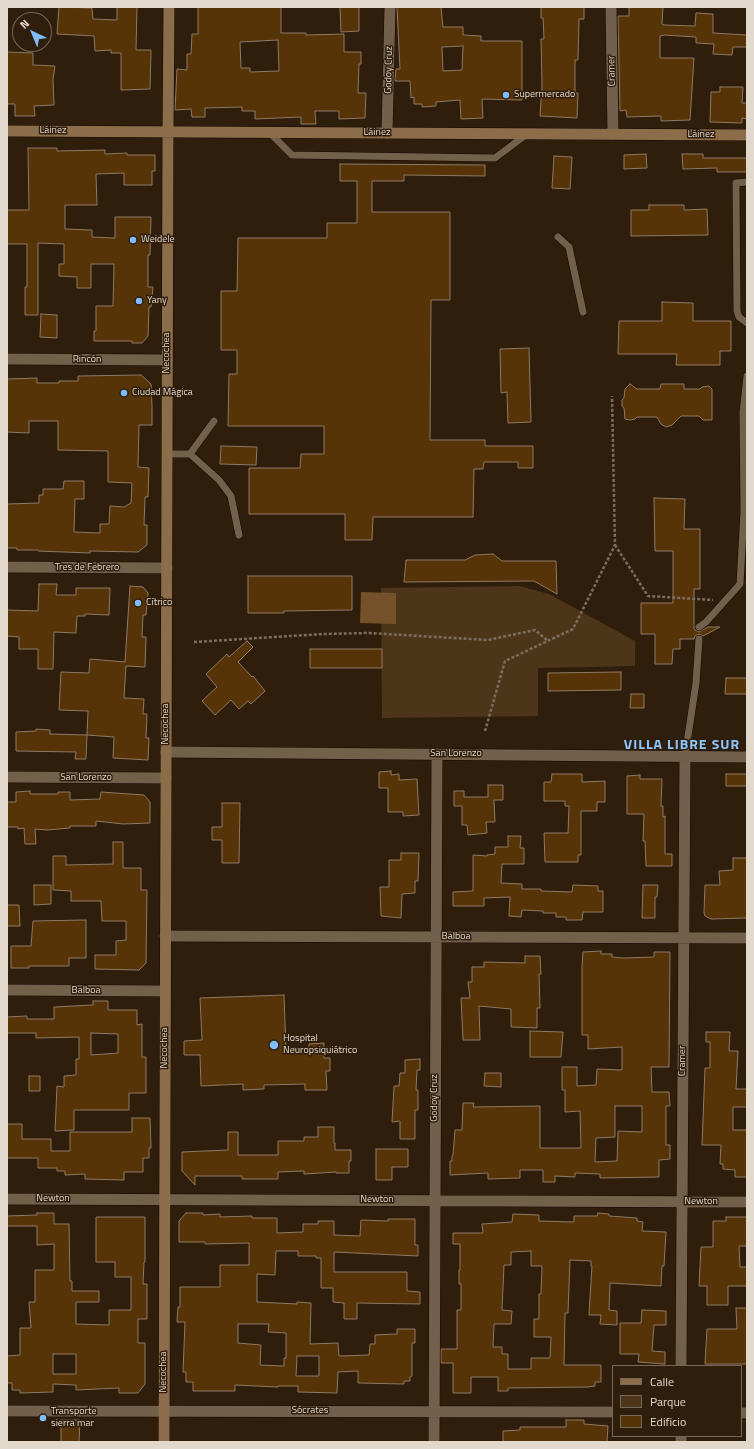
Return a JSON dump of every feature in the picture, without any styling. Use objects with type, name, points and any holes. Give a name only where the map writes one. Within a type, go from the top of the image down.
[{"type":"main road","name":"Necochea","points":[[164,1442],[169,7]]},
{"type":"main road","name":"Láinez","points":[[7,130],[747,135]]},
{"type":"street","name":"Godoy Cruz","points":[[387,133],[390,7]]},
{"type":"street","name":"Cramer","points":[[611,7],[613,134]]},
{"type":"street","name":"Rincón","points":[[7,359],[167,360]]},
{"type":"street","name":"Tres de Febrero","points":[[7,567],[166,568]]},
{"type":"street","name":"San Lorenzo","points":[[166,752],[747,757]]},
{"type":"street","name":"Godoy Cruz","points":[[434,1442],[437,754]]},
{"type":"street","name":"Cramer","points":[[682,1365],[684,756]]},
{"type":"street","name":"San Lorenzo","points":[[7,777],[166,778]]},
{"type":"street","name":"Balboa","points":[[165,936],[747,938]]},
{"type":"street","name":"Balboa","points":[[7,990],[165,991]]},
{"type":"street","name":"Newton","points":[[7,1199],[747,1202]]},
{"type":"street","name":"Sócrates","points":[[7,1411],[612,1412]]},
{"type":"lane","points":[[269,132],[292,155],[495,158],[528,134]]},
{"type":"lane","points":[[747,182],[736,183],[736,199],[737,311],[739,317],[747,323]]},
{"type":"lane","points":[[558,237],[569,247],[582,312]]},
{"type":"lane","points":[[699,627],[706,622],[740,584],[744,511],[743,412],[747,376]]},
{"type":"lane","points":[[190,454],[214,421]]},
{"type":"lane","points":[[167,454],[190,454],[219,480],[232,496],[239,535]]},
{"type":"lane","points":[[684,756],[696,683],[699,639]]},
{"type":"path","points":[[485,731],[505,662],[573,629],[615,545],[612,396]]},
{"type":"path","points":[[615,545],[648,596],[724,601]]},
{"type":"path","points":[[194,642],[322,634],[369,633],[488,640],[535,630],[548,641]]},
{"type":"green space","points":[[519,586],[549,594],[635,641],[635,666],[538,668],[538,716],[382,718],[381,588]]},
{"type":"shaded area","points":[[361,592],[396,593],[396,624],[360,623]]},
{"type":"building","points":[[59,7],[92,8],[93,19],[117,20],[117,7],[137,7],[136,50],[151,50],[150,89],[121,90],[121,53],[111,53],[111,50],[95,51],[94,36],[57,34]]},
{"type":"building","points":[[198,7],[281,7],[281,33],[306,33],[306,35],[344,34],[344,52],[361,52],[358,93],[366,93],[365,118],[339,119],[339,111],[315,111],[316,124],[301,124],[301,117],[255,119],[255,111],[242,111],[242,107],[205,108],[205,117],[192,117],[191,109],[175,110],[177,69],[187,70],[187,54],[191,54],[192,34],[198,34]],"holes":[[[278,40],[279,71],[250,72],[250,68],[241,68],[240,42]]]},
{"type":"building","points":[[340,7],[359,7],[359,31],[341,32]]},
{"type":"building","points":[[397,7],[441,7],[443,27],[463,27],[463,35],[481,36],[481,41],[522,41],[522,100],[482,99],[483,118],[461,119],[460,100],[436,102],[436,106],[422,107],[422,104],[414,104],[414,97],[411,98],[410,81],[395,81],[396,69],[400,69]],"holes":[[[463,46],[462,70],[443,71],[442,47]]]},
{"type":"building","points":[[541,7],[584,7],[584,19],[579,19],[578,60],[575,60],[575,93],[578,93],[577,118],[540,116],[542,85],[541,39],[544,39]]},
{"type":"building","points":[[629,7],[663,7],[662,24],[664,25],[695,26],[696,13],[713,14],[713,33],[747,35],[747,47],[733,47],[732,55],[713,54],[714,44],[696,43],[696,37],[660,36],[660,58],[694,58],[690,120],[661,121],[661,116],[627,117],[626,110],[620,111],[618,16],[629,16]]},
{"type":"building","points":[[7,52],[33,53],[33,65],[55,66],[53,79],[54,105],[34,106],[35,116],[15,116],[15,104],[7,104]]},
{"type":"building","points":[[720,87],[743,87],[742,103],[747,103],[747,119],[742,118],[742,123],[710,122],[711,92],[720,92]]},
{"type":"building","points":[[28,148],[57,148],[57,151],[105,150],[105,154],[127,153],[127,155],[155,155],[155,171],[152,171],[152,185],[124,185],[124,173],[96,174],[97,205],[65,205],[65,229],[92,230],[92,237],[115,238],[115,217],[151,217],[150,255],[148,255],[148,287],[153,287],[151,307],[149,307],[148,336],[142,343],[132,343],[132,341],[94,341],[94,331],[96,331],[96,306],[113,306],[114,264],[91,264],[91,288],[77,288],[77,277],[59,276],[59,264],[64,264],[64,244],[38,243],[38,315],[25,315],[25,287],[27,287],[27,244],[7,244],[7,210],[29,210]]},
{"type":"building","points":[[646,154],[647,168],[624,169],[624,155]]},
{"type":"building","points":[[682,154],[703,154],[703,158],[747,158],[747,172],[717,172],[717,168],[683,169]]},
{"type":"building","points":[[554,156],[572,157],[570,189],[552,188]]},
{"type":"building","points":[[340,164],[485,165],[485,176],[404,175],[404,181],[372,181],[372,212],[450,212],[450,300],[431,300],[430,440],[485,440],[485,446],[533,446],[533,468],[518,468],[518,462],[484,462],[483,469],[474,469],[473,517],[373,517],[372,540],[345,540],[345,514],[249,514],[249,468],[300,468],[301,454],[324,454],[324,426],[228,426],[229,374],[237,374],[237,350],[221,350],[221,291],[237,291],[238,238],[327,238],[327,223],[357,223],[357,181],[340,181]]},
{"type":"building","points":[[649,205],[684,205],[684,210],[707,209],[708,235],[631,236],[631,210],[649,210]]},
{"type":"building","points":[[662,302],[693,303],[693,321],[731,321],[731,351],[720,351],[720,365],[676,365],[677,354],[618,354],[619,321],[662,321]]},
{"type":"building","points":[[41,314],[57,315],[57,338],[40,337]]},
{"type":"building","points":[[529,348],[531,422],[508,423],[507,392],[501,393],[500,349]]},
{"type":"building","points":[[141,375],[151,384],[152,406],[152,425],[139,425],[138,467],[149,468],[148,497],[145,497],[144,525],[147,525],[147,545],[138,552],[90,551],[90,553],[17,550],[17,548],[7,548],[7,504],[39,503],[39,495],[43,495],[43,489],[63,489],[64,481],[84,481],[84,499],[75,499],[74,532],[100,533],[100,524],[109,524],[110,506],[124,507],[131,503],[132,483],[108,482],[108,451],[58,450],[58,421],[29,421],[29,433],[7,432],[7,379],[37,378],[37,383],[59,383],[59,381],[78,381],[78,376]]},
{"type":"building","points":[[630,384],[637,389],[660,389],[661,384],[684,384],[684,389],[700,389],[702,387],[709,386],[712,389],[712,420],[703,420],[699,416],[681,416],[672,425],[666,427],[661,424],[657,417],[637,417],[630,420],[625,419],[622,400],[624,398],[625,389]]},
{"type":"building","points":[[221,446],[257,447],[256,465],[220,464]]},
{"type":"building","points":[[654,498],[685,499],[684,529],[700,529],[700,589],[694,589],[694,628],[699,632],[708,627],[720,627],[703,636],[699,634],[695,636],[694,639],[680,639],[680,649],[673,649],[672,664],[655,664],[655,634],[641,634],[641,603],[673,603],[673,551],[655,551]]},
{"type":"building","points":[[493,554],[502,561],[556,561],[557,594],[534,581],[404,582],[406,560],[465,560],[475,555]]},
{"type":"building","points":[[248,576],[352,576],[352,610],[248,613]]},
{"type":"building","points":[[39,584],[57,584],[56,595],[76,595],[76,588],[110,588],[109,615],[85,614],[85,616],[77,616],[76,633],[54,632],[53,669],[38,669],[38,649],[19,649],[19,637],[7,636],[7,610],[38,611]]},
{"type":"building","points":[[130,586],[143,587],[148,593],[146,615],[143,615],[142,637],[146,637],[145,667],[126,666],[124,698],[144,699],[143,714],[147,714],[146,738],[149,738],[148,760],[113,758],[114,737],[87,735],[88,711],[59,710],[61,672],[89,673],[90,659],[125,662]]},
{"type":"building","points":[[247,641],[253,647],[238,662],[252,677],[253,676],[265,691],[251,704],[248,701],[239,709],[231,700],[215,715],[202,701],[217,687],[206,674],[227,654],[229,657]]},
{"type":"building","points":[[310,649],[382,649],[382,668],[310,668]]},
{"type":"building","points":[[621,672],[621,690],[548,691],[548,673]]},
{"type":"building","points":[[726,678],[747,678],[747,694],[725,694]]},
{"type":"building","points":[[631,694],[644,694],[644,708],[630,708]]},
{"type":"building","points":[[36,729],[50,730],[50,734],[87,735],[86,759],[75,759],[76,752],[16,751],[16,732],[36,731]]},
{"type":"building","points":[[391,771],[391,775],[399,774],[399,780],[417,779],[419,815],[403,816],[403,812],[388,812],[388,788],[379,788],[379,772]]},
{"type":"building","points":[[552,774],[582,774],[582,782],[605,781],[605,802],[597,802],[597,811],[581,811],[581,855],[578,855],[578,862],[545,862],[544,833],[568,833],[569,806],[565,806],[565,801],[544,801],[544,782],[551,782]]},
{"type":"building","points":[[726,774],[747,774],[747,786],[726,786]]},
{"type":"building","points":[[640,775],[640,779],[662,779],[661,806],[663,806],[663,817],[665,816],[665,854],[672,854],[672,866],[646,866],[645,841],[643,841],[644,814],[627,814],[627,776]]},
{"type":"building","points":[[488,785],[503,785],[503,800],[494,800],[495,822],[486,822],[487,833],[468,835],[467,825],[462,825],[462,806],[454,806],[454,791],[464,791],[464,797],[488,797]]},
{"type":"building","points":[[30,791],[30,794],[58,794],[58,792],[70,792],[70,800],[100,799],[101,792],[144,795],[150,802],[150,823],[123,824],[96,821],[96,826],[70,826],[70,828],[47,830],[35,829],[36,844],[25,844],[24,828],[18,829],[18,827],[7,827],[7,802],[16,802],[16,792]]},
{"type":"building","points":[[222,803],[240,803],[239,863],[222,863],[222,840],[212,840],[212,827],[222,827]]},
{"type":"building","points":[[508,836],[521,836],[520,848],[524,848],[524,864],[502,864],[501,883],[522,884],[522,889],[572,892],[573,885],[598,886],[598,891],[603,891],[603,912],[583,912],[582,920],[566,920],[566,917],[556,917],[556,913],[543,913],[543,911],[522,910],[521,917],[509,916],[510,897],[484,898],[484,906],[453,906],[453,892],[473,891],[473,855],[487,856],[495,854],[495,847],[508,847]]},
{"type":"building","points":[[113,842],[123,842],[123,868],[141,868],[141,890],[147,890],[146,963],[139,970],[95,969],[95,955],[116,955],[116,941],[126,940],[126,921],[102,921],[101,901],[71,901],[71,891],[53,890],[53,856],[66,856],[66,865],[113,864]]},
{"type":"building","points":[[401,853],[419,853],[418,881],[415,881],[415,893],[402,894],[401,918],[381,916],[380,887],[389,887],[389,860],[401,860]]},
{"type":"building","points":[[733,858],[747,858],[747,918],[711,919],[705,916],[704,913],[705,885],[720,885],[719,871],[733,870]]},
{"type":"building","points":[[34,885],[51,885],[51,904],[34,905]]},
{"type":"building","points":[[643,885],[658,885],[657,897],[655,897],[655,918],[642,918]]},
{"type":"building","points":[[7,905],[19,905],[20,926],[7,926]]},
{"type":"building","points":[[86,920],[86,958],[69,958],[69,966],[29,966],[29,968],[11,968],[11,946],[31,946],[33,921]]},
{"type":"building","points":[[601,951],[601,954],[612,954],[612,957],[624,958],[654,957],[654,952],[670,952],[669,1067],[651,1067],[652,1092],[669,1092],[670,1106],[666,1106],[666,1145],[670,1145],[670,1159],[659,1160],[659,1177],[600,1178],[600,1174],[575,1173],[575,1177],[555,1176],[555,1182],[543,1182],[543,1170],[520,1170],[520,1178],[488,1179],[488,1173],[450,1175],[450,1161],[452,1161],[453,1155],[455,1130],[462,1130],[463,1103],[474,1103],[473,1107],[540,1106],[540,1148],[581,1148],[580,1111],[565,1112],[565,1090],[562,1090],[562,1067],[577,1067],[577,1086],[596,1085],[597,1069],[622,1070],[622,1047],[588,1049],[588,1035],[582,1035],[583,952]],"holes":[[[615,1106],[642,1106],[642,1132],[618,1131],[617,1161],[595,1162],[596,1138],[615,1137]]]},
{"type":"building","points":[[525,956],[540,956],[540,1008],[537,1008],[537,1028],[511,1027],[511,1009],[479,1006],[480,1040],[463,1040],[461,998],[470,998],[468,982],[472,982],[472,967],[484,967],[484,962],[525,963]]},
{"type":"building","points":[[284,995],[286,1051],[309,1050],[309,1044],[324,1043],[324,1058],[330,1058],[330,1071],[326,1071],[327,1090],[305,1090],[305,1084],[264,1085],[264,1089],[243,1090],[243,1084],[201,1086],[200,1055],[184,1055],[184,1041],[202,1040],[200,998]]},
{"type":"building","points":[[93,1001],[108,1001],[108,1010],[137,1010],[137,1025],[142,1024],[142,1057],[146,1057],[146,1093],[129,1093],[129,1110],[74,1110],[74,1130],[55,1131],[57,1086],[64,1087],[64,1076],[76,1075],[76,1059],[79,1059],[79,1037],[36,1038],[36,1033],[7,1033],[7,1017],[27,1016],[27,1019],[54,1019],[54,1007],[93,1005]],"holes":[[[91,1033],[118,1034],[118,1053],[91,1055]]]},
{"type":"building","points":[[530,1031],[563,1032],[561,1057],[530,1057]]},
{"type":"building","points":[[706,1032],[730,1032],[729,1051],[738,1051],[736,1089],[747,1089],[747,1107],[733,1107],[733,1130],[747,1130],[747,1177],[735,1177],[735,1170],[723,1169],[723,1164],[720,1164],[721,1145],[702,1145],[705,1068],[710,1068],[710,1042],[706,1042]]},
{"type":"building","points":[[420,1059],[420,1070],[417,1070],[416,1090],[418,1090],[418,1110],[415,1110],[415,1139],[400,1139],[400,1121],[392,1122],[394,1086],[399,1086],[400,1073],[405,1073],[405,1060]]},
{"type":"building","points":[[485,1073],[501,1073],[501,1087],[484,1086]]},
{"type":"building","points":[[29,1076],[40,1076],[40,1091],[29,1091]]},
{"type":"building","points":[[132,1118],[150,1118],[151,1148],[149,1148],[149,1158],[143,1158],[143,1172],[124,1172],[124,1180],[85,1179],[85,1174],[65,1175],[65,1171],[57,1171],[57,1168],[38,1168],[38,1158],[7,1158],[7,1124],[22,1124],[22,1139],[51,1139],[51,1151],[70,1151],[70,1132],[132,1132]]},
{"type":"building","points":[[318,1127],[334,1127],[335,1150],[351,1150],[349,1173],[336,1172],[304,1174],[304,1171],[278,1172],[278,1179],[242,1179],[242,1176],[195,1176],[195,1185],[182,1171],[182,1152],[228,1150],[228,1132],[238,1132],[238,1155],[278,1155],[278,1141],[304,1141],[304,1137],[318,1137]]},
{"type":"building","points":[[376,1149],[408,1149],[408,1167],[392,1167],[392,1180],[376,1180]]},
{"type":"building","points":[[37,1213],[54,1213],[54,1224],[69,1224],[70,1281],[72,1281],[72,1291],[99,1291],[99,1302],[76,1302],[76,1324],[109,1325],[109,1310],[131,1310],[131,1277],[115,1277],[115,1262],[96,1262],[96,1217],[145,1217],[145,1262],[143,1284],[147,1284],[147,1319],[138,1319],[138,1343],[145,1343],[145,1384],[138,1393],[119,1393],[119,1388],[76,1390],[76,1385],[53,1384],[53,1392],[20,1393],[20,1390],[12,1390],[12,1383],[7,1383],[7,1356],[20,1355],[20,1328],[31,1328],[29,1302],[35,1302],[35,1270],[54,1270],[54,1244],[37,1245],[37,1226],[7,1226],[7,1216],[37,1215]],"holes":[[[53,1354],[76,1354],[76,1374],[53,1374]]]},
{"type":"building","points":[[186,1213],[203,1213],[203,1215],[220,1214],[220,1217],[252,1216],[252,1218],[277,1218],[277,1233],[303,1232],[303,1224],[318,1224],[318,1221],[334,1221],[334,1235],[360,1236],[361,1220],[388,1221],[388,1219],[415,1219],[415,1245],[418,1245],[418,1256],[334,1252],[334,1272],[407,1272],[407,1291],[420,1292],[420,1304],[357,1303],[357,1319],[344,1319],[344,1303],[333,1302],[333,1288],[321,1288],[321,1258],[316,1258],[316,1256],[298,1256],[298,1251],[276,1251],[275,1275],[257,1274],[257,1302],[297,1304],[297,1302],[311,1303],[310,1344],[338,1343],[339,1356],[369,1355],[370,1344],[375,1344],[375,1335],[397,1334],[397,1329],[415,1329],[415,1343],[412,1343],[412,1376],[410,1377],[410,1381],[404,1381],[404,1384],[358,1383],[358,1371],[338,1372],[337,1393],[298,1392],[298,1386],[278,1387],[235,1385],[235,1391],[193,1391],[193,1382],[186,1382],[186,1372],[183,1372],[185,1322],[177,1322],[178,1307],[180,1307],[180,1287],[220,1287],[220,1265],[249,1265],[249,1243],[205,1244],[205,1242],[179,1242],[179,1221]],"holes":[[[238,1324],[269,1324],[268,1332],[286,1333],[286,1358],[284,1358],[284,1366],[260,1365],[261,1345],[238,1343]],[[297,1356],[319,1356],[319,1376],[296,1376]]]},
{"type":"building","points":[[598,1213],[609,1214],[609,1216],[637,1218],[637,1221],[643,1222],[642,1231],[666,1232],[661,1286],[610,1283],[609,1310],[617,1311],[617,1325],[600,1324],[601,1315],[589,1315],[591,1261],[570,1260],[568,1313],[565,1313],[564,1365],[601,1365],[601,1382],[595,1382],[595,1386],[588,1387],[508,1388],[508,1391],[498,1391],[498,1377],[471,1377],[471,1393],[453,1393],[453,1363],[441,1363],[441,1349],[457,1349],[457,1310],[461,1310],[461,1284],[459,1284],[460,1244],[453,1244],[453,1233],[483,1233],[482,1224],[512,1222],[513,1214],[539,1215],[539,1221],[574,1222],[574,1216],[597,1216]],"holes":[[[531,1251],[531,1266],[542,1266],[541,1294],[539,1294],[539,1319],[534,1319],[534,1337],[551,1337],[550,1358],[531,1358],[531,1369],[508,1369],[508,1354],[502,1354],[502,1347],[493,1347],[494,1324],[511,1324],[512,1311],[502,1310],[504,1265],[511,1265],[511,1252]]]},
{"type":"building","points":[[726,1217],[747,1217],[747,1246],[739,1246],[740,1267],[747,1267],[747,1286],[728,1286],[728,1305],[707,1305],[707,1286],[699,1286],[701,1247],[713,1247],[713,1221],[726,1221]]},
{"type":"building","points":[[736,1308],[747,1308],[747,1364],[705,1364],[707,1329],[737,1329]]},
{"type":"building","points":[[642,1310],[666,1311],[666,1325],[654,1325],[652,1351],[665,1352],[665,1364],[638,1362],[639,1354],[620,1354],[620,1323],[641,1323]]},
{"type":"building","points":[[61,1420],[80,1420],[79,1442],[61,1442]]},
{"type":"building","points":[[566,1420],[584,1420],[584,1424],[608,1426],[607,1442],[503,1442],[503,1431],[520,1430],[520,1427],[566,1427]]},
{"type":"place","name":"Supermercado","points":[[506,95]]},
{"type":"place","name":"Weidele","points":[[133,240]]},
{"type":"place","name":"Yany","points":[[139,301]]},
{"type":"place","name":"Ciudad Mágica","points":[[124,393]]},
{"type":"place","name":"Cítrico","points":[[138,603]]},
{"type":"place","name":"Hospital Neuropsiquiátrico","points":[[274,1045]]},
{"type":"place","name":"Transporte sierra mar","points":[[43,1418]]},
{"type":"district","name":"VILLA LIBRE SUR","points":[[682,746]]}]
